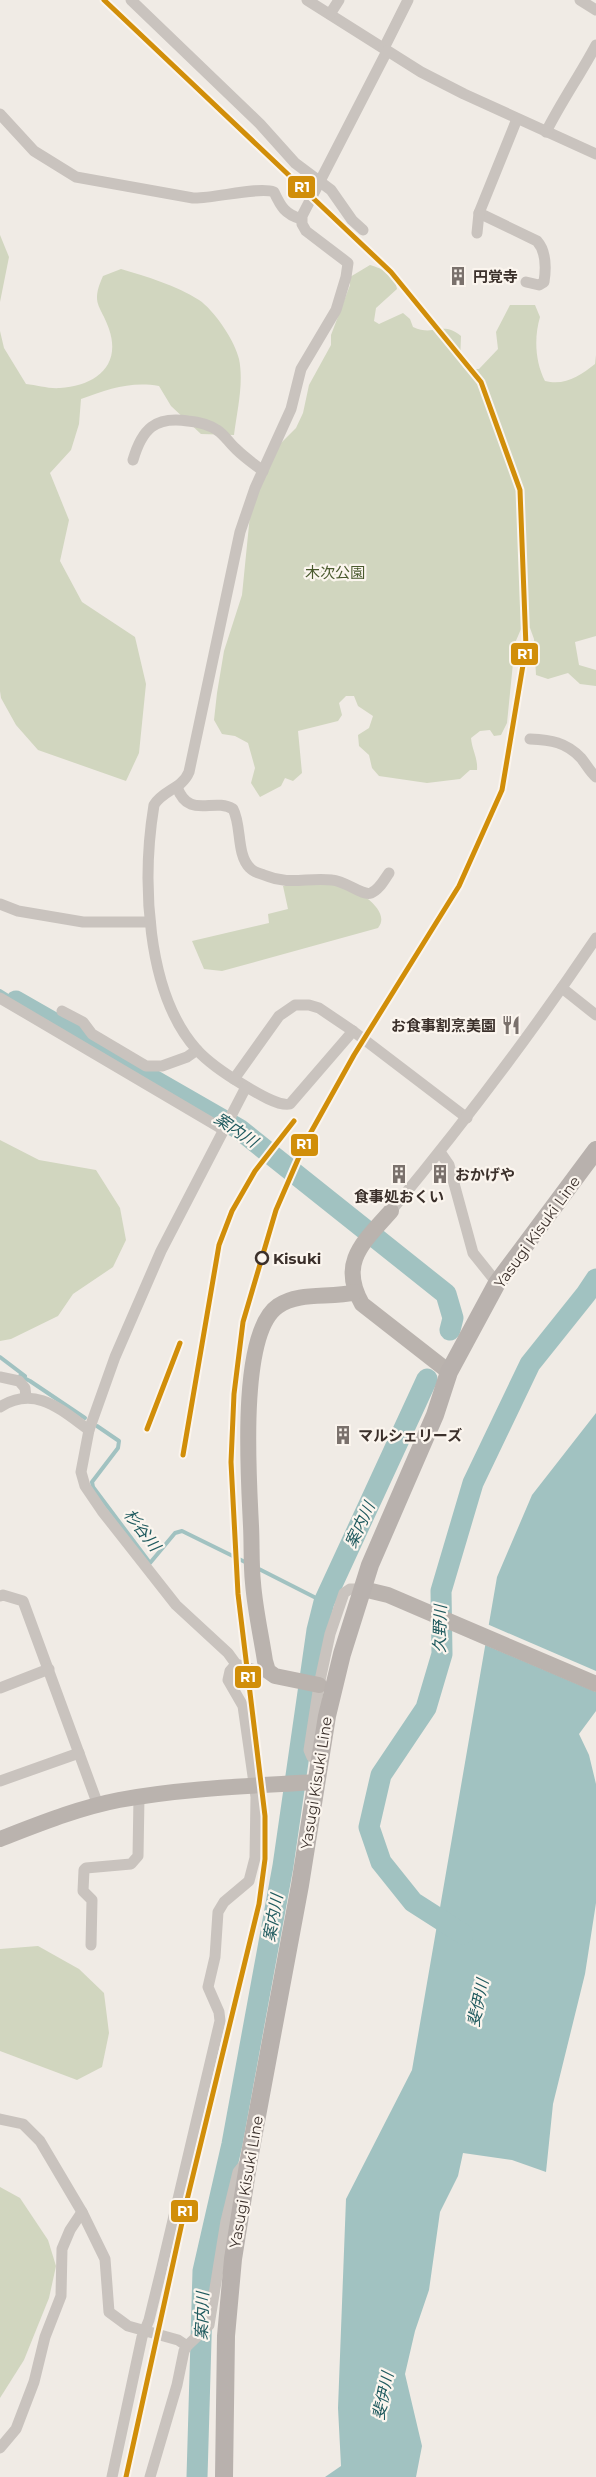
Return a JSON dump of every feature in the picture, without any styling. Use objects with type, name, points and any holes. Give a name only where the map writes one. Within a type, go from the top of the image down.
[{"type":"main road","name":"Yasugi Kisuki Line","points":[[224,2477],[226,2336],[233,2259],[249,2159],[300,1885],[310,1783],[319,1758],[342,1654],[370,1564],[435,1415],[449,1372],[497,1283],[596,1150]]},
{"type":"street","points":[[131,0],[260,124],[295,163],[320,180],[337,195],[352,220],[363,230]]},
{"type":"street","points":[[307,0],[421,72],[517,119],[596,154]]},
{"type":"street","points":[[330,14],[339,0]]},
{"type":"street","points":[[352,1031],[290,1104],[276,1103],[246,1087],[197,1050],[177,1018],[162,983],[150,922],[151,830],[154,805],[160,796],[177,787],[189,772],[240,532],[262,471],[291,409],[301,369],[336,310],[348,267],[345,260],[306,231],[301,219],[408,0]]},
{"type":"street","points":[[580,0],[596,10]]},
{"type":"street","points":[[546,132],[562,100],[580,76],[596,44]]},
{"type":"street","points":[[0,114],[34,151],[76,177],[193,198],[209,198],[260,190],[270,191],[274,192],[280,207],[290,216],[301,219]]},
{"type":"street","points":[[477,233],[479,213],[517,119]]},
{"type":"street","points":[[479,213],[537,241],[541,245],[546,272],[544,282],[539,286],[526,282]]},
{"type":"street","points":[[133,460],[140,439],[146,431],[163,421],[173,419],[204,423],[218,430],[241,454],[262,471]]},
{"type":"street","points":[[530,739],[554,740],[562,743],[580,757],[596,777]]},
{"type":"street","points":[[177,787],[179,794],[186,801],[200,808],[217,805],[233,809],[245,862],[251,870],[274,879],[292,882],[330,879],[345,881],[362,893],[370,893],[377,889],[389,873]]},
{"type":"street","points":[[0,904],[18,911],[83,922],[150,922]]},
{"type":"street","points":[[449,1372],[362,1304],[355,1292],[351,1276],[354,1259],[369,1237],[467,1118],[596,938]]},
{"type":"street","points":[[562,988],[596,1015]]},
{"type":"street","points":[[0,998],[136,1069],[162,1066],[187,1057],[197,1050]]},
{"type":"street","points":[[234,1079],[279,1016],[295,1006],[309,1005],[319,1008],[352,1031],[467,1118]]},
{"type":"street","points":[[62,1010],[83,1022],[92,1034],[136,1069],[224,1129]]},
{"type":"street","points":[[246,1087],[161,1252],[115,1357],[89,1430],[80,1466],[85,1486],[102,1511],[176,1605],[228,1653],[236,1664],[268,1671],[275,1676],[311,1683]]},
{"type":"street","points":[[440,1152],[449,1165],[473,1253],[497,1283]]},
{"type":"street","points":[[268,1671],[253,1583],[248,1459],[252,1372],[257,1346],[265,1321],[278,1306],[295,1299],[344,1295],[355,1292]]},
{"type":"street","points":[[0,1377],[19,1380],[25,1388],[26,1397]]},
{"type":"street","points":[[0,1407],[17,1398],[26,1397],[48,1403],[89,1430]]},
{"type":"street","points":[[319,1758],[311,1755],[309,1750],[311,1683],[342,1597],[350,1589],[363,1589],[388,1596],[596,1684]]},
{"type":"street","points":[[0,1596],[3,1595],[24,1601],[98,1805]]},
{"type":"street","points":[[112,2477],[144,2332],[162,2271],[220,2021],[219,2012],[208,1987],[215,1958],[218,1912],[224,1902],[247,1884],[254,1870],[256,1796],[243,1706],[228,1680],[230,1671],[236,1664]]},
{"type":"street","points":[[0,1688],[49,1669]]},
{"type":"street","points":[[0,1781],[79,1753]]},
{"type":"street","points":[[0,1838],[98,1805],[139,1797],[310,1783]]},
{"type":"street","points":[[91,1945],[92,1900],[83,1891],[84,1870],[86,1868],[131,1864],[136,1861],[138,1856],[139,1797]]},
{"type":"street","points":[[0,2119],[23,2124],[40,2141],[82,2212],[105,2259],[109,2312],[128,2326],[188,2344]]},
{"type":"street","points":[[150,2477],[188,2344],[204,2331],[210,2321],[226,2221],[238,2172],[249,2159]]},
{"type":"street","points":[[0,2448],[16,2429],[34,2382],[46,2337],[61,2296],[62,2249],[70,2230],[82,2212]]},
{"type":"green space","points":[[0,235],[9,257],[0,302]]},
{"type":"green space","name":"木次公園","points":[[370,265],[384,270],[391,276],[397,289],[376,308],[374,321],[379,324],[403,313],[410,319],[413,327],[421,330],[449,329],[454,331],[461,336],[460,363],[465,369],[479,369],[498,349],[496,332],[510,305],[535,305],[540,317],[536,341],[537,358],[545,381],[566,381],[578,376],[595,364],[596,355],[596,636],[575,642],[579,665],[596,670],[596,686],[580,684],[568,673],[548,679],[536,675],[534,639],[530,628],[521,629],[515,643],[507,723],[501,735],[494,736],[490,730],[480,731],[471,738],[477,770],[470,770],[460,779],[427,783],[379,776],[372,768],[369,755],[359,746],[358,735],[369,728],[373,716],[358,706],[354,696],[346,696],[339,703],[342,715],[338,721],[298,731],[302,773],[293,781],[285,778],[281,786],[260,797],[251,783],[255,768],[248,743],[235,736],[222,734],[214,720],[224,651],[242,595],[250,515],[280,444],[296,428],[303,413],[309,385],[331,345],[331,335],[350,285],[350,277]]},
{"type":"green space","points":[[121,269],[171,286],[205,305],[229,335],[239,359],[241,378],[234,435],[201,434],[171,406],[159,386],[129,385],[81,399],[79,424],[71,450],[50,473],[69,520],[60,561],[82,602],[135,637],[146,684],[139,753],[126,781],[38,750],[16,725],[1,698],[0,691],[0,331],[4,348],[26,384],[60,388],[84,383],[94,378],[108,364],[112,354],[109,329],[98,304],[97,293],[103,276]]},
{"type":"green space","points":[[328,882],[350,888],[372,902],[381,915],[378,928],[222,971],[204,969],[192,941],[269,923],[268,914],[288,909],[283,886]]},
{"type":"green space","points":[[0,1140],[39,1160],[96,1170],[120,1208],[126,1240],[113,1267],[73,1294],[58,1316],[11,1339],[0,1341]]},
{"type":"green space","points":[[38,1946],[79,1969],[104,1993],[109,2033],[102,2067],[77,2080],[0,2051],[0,1949]]},
{"type":"green space","points":[[0,2187],[20,2198],[48,2240],[56,2266],[49,2298],[24,2360],[0,2398]]},
{"type":"water","name":"斐伊川","points":[[596,1413],[596,1711],[579,1734],[589,1755],[596,1784],[596,1903],[585,1974],[553,2104],[546,2172],[512,2160],[463,2153],[458,2176],[440,2212],[429,2290],[415,2331],[405,2374],[422,2446],[416,2477],[325,2477],[341,2466],[338,2408],[346,2199],[412,2070],[497,1577],[532,1495]]},
{"type":"pier","points":[[487,1624],[596,1671],[596,1692],[483,1644]]},
{"type":"waterway","name":"案内川","points":[[0,991],[16,1001]]},
{"type":"waterway","name":"案内川","points":[[16,1001],[239,1129],[446,1294],[453,1318],[450,1330]]},
{"type":"waterway","name":"久野川","points":[[463,1934],[413,1902],[381,1862],[369,1827],[381,1775],[426,1708],[442,1654],[441,1591],[473,1483],[530,1364],[596,1279]]},
{"type":"waterway","points":[[0,1357],[25,1376]]},
{"type":"waterway","name":"杉谷川","points":[[20,1376],[85,1418]]},
{"type":"waterway","name":"案内川","points":[[197,2477],[203,2271],[232,2144],[283,1866],[317,1630],[324,1602],[427,1379]]},
{"type":"waterway","name":"杉谷川","points":[[97,1426],[119,1441],[118,1448],[92,1482],[93,1487],[150,1563],[175,1533],[182,1531],[247,1563]]},
{"type":"waterway","name":"杉谷川","points":[[257,1568],[324,1602]]},
{"type":"transit line","name":"R1","points":[[104,0],[391,272],[481,382],[520,490],[526,647],[502,790],[459,886],[354,1055],[306,1141],[276,1210],[243,1322],[234,1394],[231,1462],[238,1594],[265,1816],[265,1859],[259,1904],[187,2200],[126,2477]]},
{"type":"transit line","name":"R1","points":[[183,1455],[219,1245],[232,1211],[255,1171],[294,1121]]},
{"type":"transit line","name":"R1","points":[[147,1429],[180,1343]]},
{"type":"place","name":"円覚寺","points":[[458,276]]},
{"type":"place","name":"お食事割烹美園","points":[[511,1025]]},
{"type":"place","name":"食事処おくい","points":[[399,1174]]},
{"type":"place","name":"おかげや","points":[[440,1174]]},
{"type":"place","name":"Kisuki","points":[[262,1258]]},
{"type":"place","name":"マルシェリーズ","points":[[343,1435]]}]
